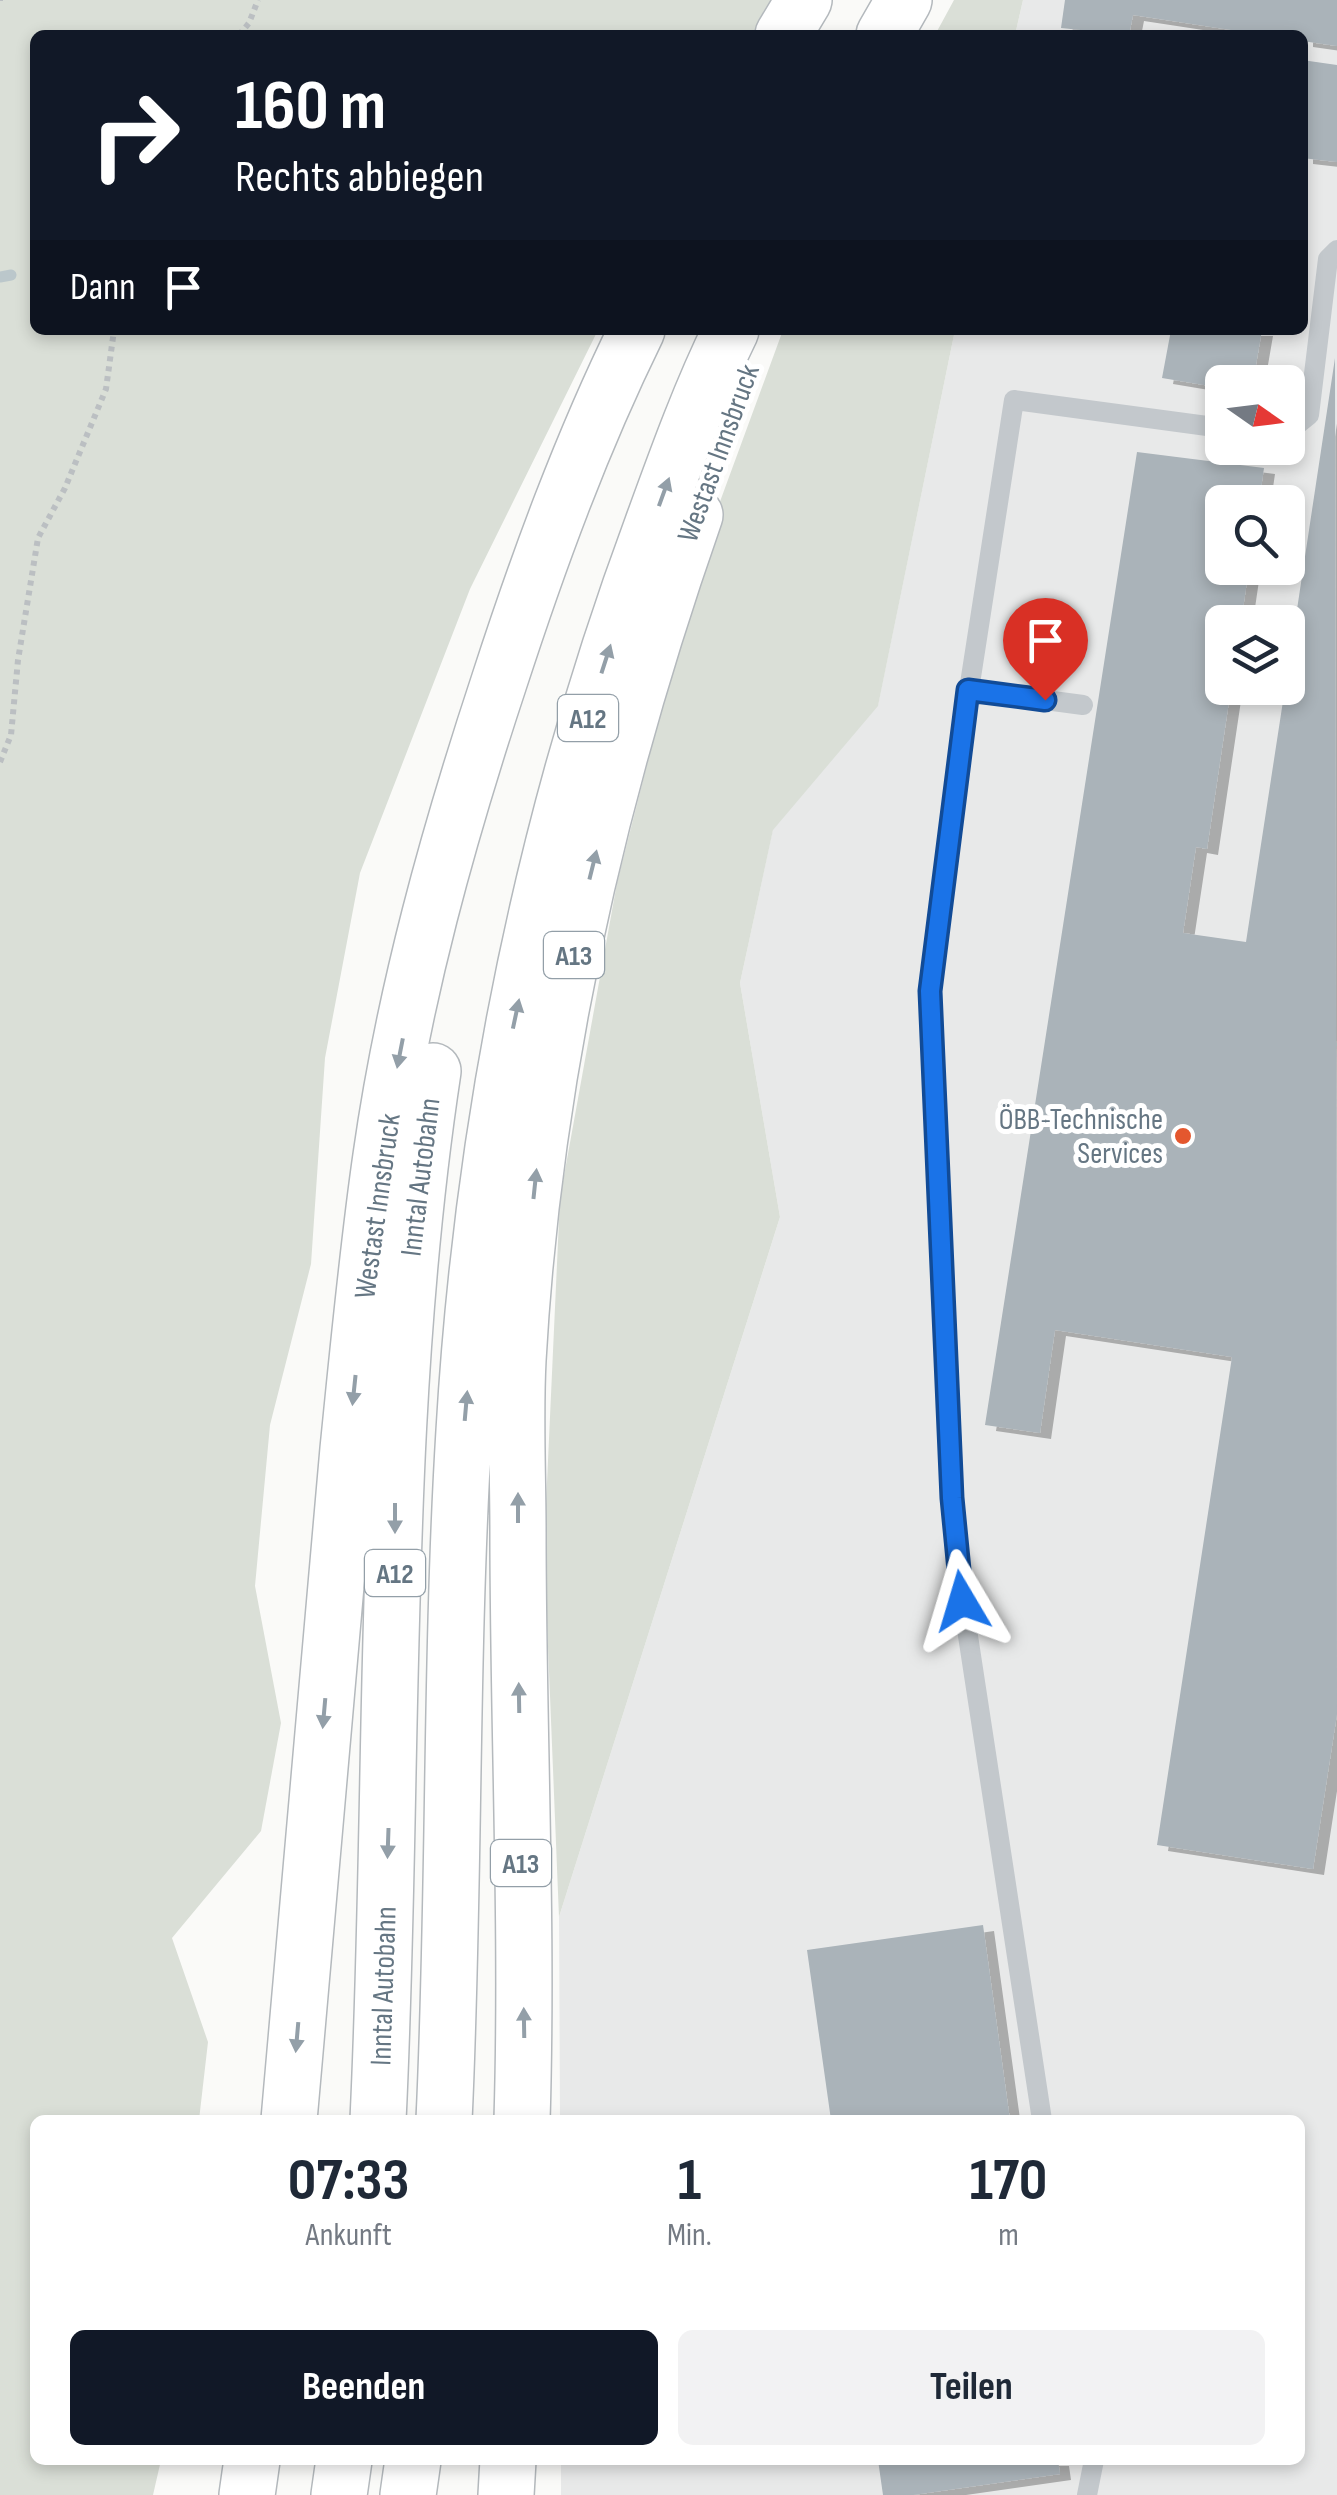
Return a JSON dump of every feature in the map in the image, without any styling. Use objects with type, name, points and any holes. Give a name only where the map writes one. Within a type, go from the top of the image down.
[{"type":"highway","points":[[786,30],[804,0]]},
{"type":"highway","points":[[811,30],[828,0]]},
{"type":"highway","points":[[887,30],[904,0]]},
{"type":"highway","points":[[902,30],[915,0]]},
{"type":"highway","name":"Westast Innsbruck","points":[[289,2115],[364,1293],[381,1154],[408,1007],[453,820],[526,598],[569,481],[635,335]]},
{"type":"highway","name":"Inntal Autobahn","points":[[378,2115],[398,1426],[417,1176],[450,958],[510,716],[550,587],[594,470],[656,335]]},
{"type":"highway","name":"A12","points":[[444,2115],[464,1431],[486,1194],[504,1071],[566,794],[630,583],[728,335]]},
{"type":"highway","name":"Westast Innsbruck","points":[[522,2115],[518,1362],[538,1152],[562,1011],[608,804],[672,580],[739,390],[763,335]]},
{"type":"highway","points":[[247,2495],[251,2465]]},
{"type":"highway","points":[[339,2495],[343,2465]]},
{"type":"highway","points":[[408,2495],[412,2465]]},
{"type":"highway","points":[[506,2495],[508,2465]]},
{"type":"lane","points":[[1305,418],[1328,259],[1337,250]]},
{"type":"lane","points":[[1041,2115],[956,1564],[930,991],[968,690],[1014,400],[1205,426]]},
{"type":"lane","points":[[968,690],[1083,705]]},
{"type":"lane","points":[[1087,2495],[1093,2465]]},
{"type":"path","points":[[243,30],[258,0]]},
{"type":"path","points":[[0,762],[11,734],[18,660],[38,538],[65,488],[106,389],[113,335]]},
{"type":"shaded area","points":[[0,0],[775,0],[759,30],[30,30],[30,335],[596,335],[470,589],[360,873],[325,1058],[311,1264],[270,1425],[255,1586],[281,1723],[261,1831],[172,1938],[208,2042],[200,2115],[30,2115],[30,2465],[160,2465],[153,2495],[0,2495]]},
{"type":"shaded area","points":[[954,0],[1023,0],[1016,30],[938,30]]},
{"type":"shaded area","points":[[1023,0],[1337,0],[1337,2495],[561,2495],[561,2465],[1305,2465],[1305,2115],[560,2115],[559,1917],[780,1217],[740,983],[773,829],[878,705],[954,335],[1308,335],[1308,30],[1016,30]]},
{"type":"shaded area","points":[[781,335],[954,335],[878,706],[773,830],[740,983],[780,1217],[559,1917],[544,1548],[560,1198],[617,883],[700,556]]},
{"type":"building","points":[[1065,0],[1337,0],[1337,46],[1308,42],[1308,30],[1231,30],[1133,15],[1130,30],[1061,28]]},
{"type":"building","points":[[1308,61],[1337,65],[1337,162],[1308,159]]},
{"type":"building","points":[[1170,335],[1261,335],[1256,365],[1205,365],[1205,385],[1162,378]]},
{"type":"building","name":"ÖBB-Technische Services","points":[[1335,358],[1337,1714],[1313,1869],[1157,1845],[1232,1357],[1055,1330],[1040,1433],[985,1425],[1137,452],[1205,461],[1205,465],[1264,468],[1262,485],[1205,485],[1205,585],[1246,585],[1244,605],[1205,605],[1205,705],[1228,705],[1207,849],[1196,847],[1183,933],[1246,942],[1282,705],[1305,705],[1305,605],[1298,605],[1301,585],[1305,585],[1305,557]]},
{"type":"building","points":[[983,1925],[1009,2115],[830,2115],[807,1950]]},
{"type":"building","points":[[879,2465],[1059,2465],[1060,2474],[913,2495],[883,2495]]},
{"type":"waterway","points":[[0,277],[11,275]]},
{"type":"place","name":"ÖBB-Technische Services","points":[[1183,1136]]},
{"type":"route","points":[[962,1601],[952,1498],[930,991],[968,690],[1045,700]]}]
